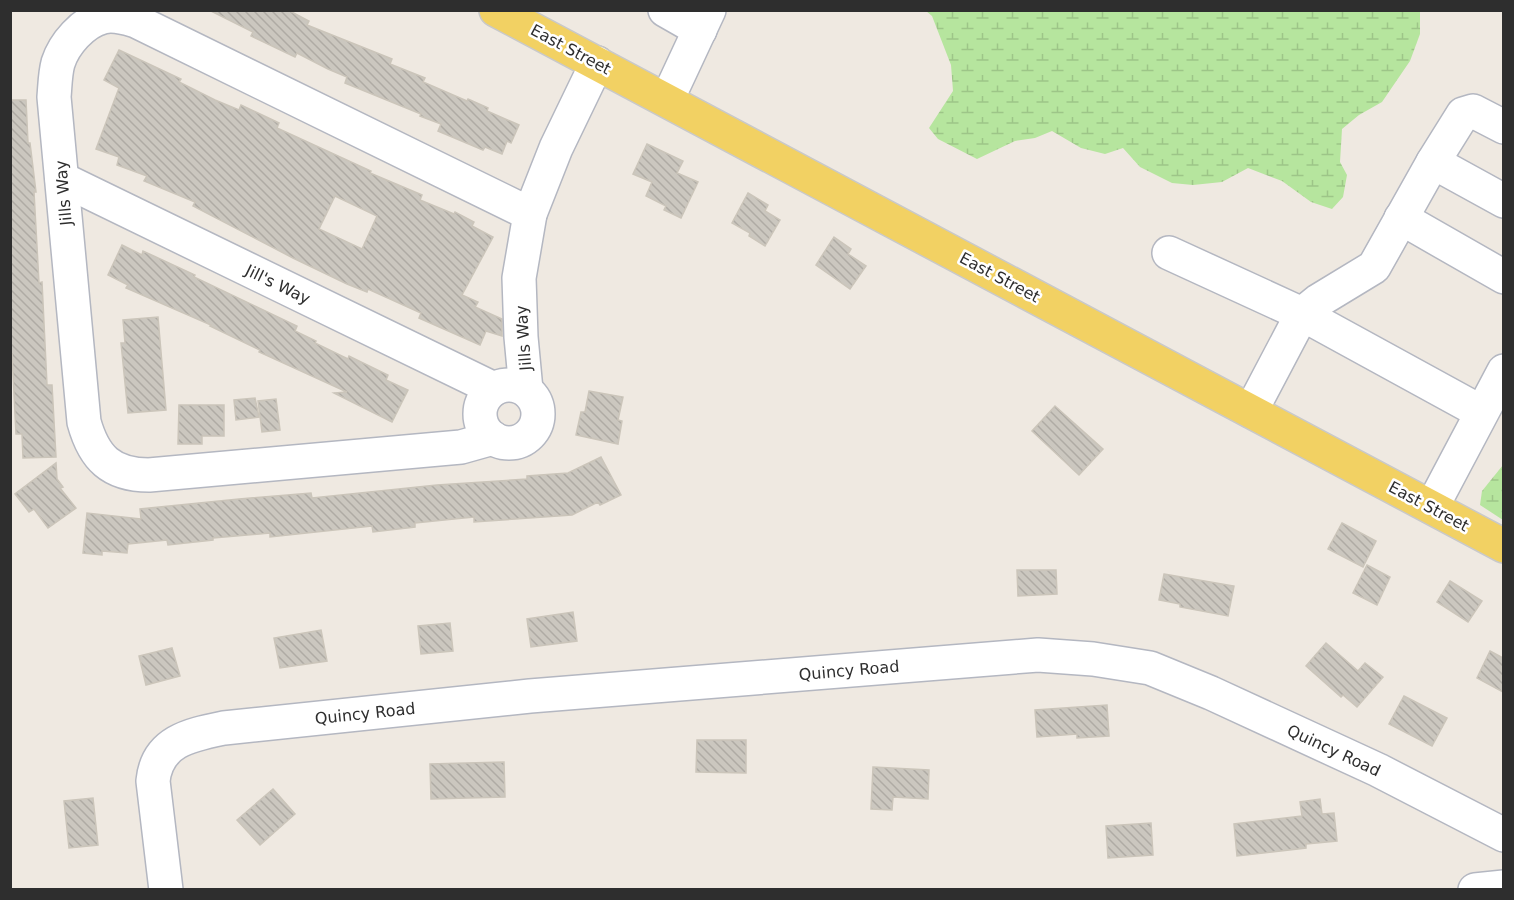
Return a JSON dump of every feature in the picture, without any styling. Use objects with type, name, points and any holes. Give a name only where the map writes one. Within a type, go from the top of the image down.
[{"type":"main road","name":"East Street","points":[[496,10],[1503,546]]},
{"type":"street","points":[[665,10],[704,20],[667,100]]},
{"type":"street","name":"Jills Way","points":[[494,389],[510,385],[526,390],[533,397],[539,414],[533,431],[527,438],[510,443],[493,438],[461,447],[149,475],[128,473],[106,463],[92,446],[84,422],[54,97],[58,62],[77,33],[103,17],[119,16],[136,21],[530,214]]},
{"type":"street","name":"Jills Way","points":[[526,390],[519,278],[530,214],[556,147],[597,63]]},
{"type":"street","points":[[1251,411],[1302,314],[1318,301],[1374,267],[1463,114],[1473,111],[1503,127]]},
{"type":"street","points":[[1433,162],[1503,201]]},
{"type":"street","name":"Jill's Way","points":[[62,178],[494,389]]},
{"type":"street","points":[[1401,218],[1503,277]]},
{"type":"street","points":[[1169,253],[1302,314],[1481,412]]},
{"type":"street","points":[[1432,507],[1503,371]]},
{"type":"street","points":[[493,438],[486,432],[480,413],[482,404],[494,389]]},
{"type":"street","name":"Quincy Road","points":[[166,890],[153,781],[154,767],[164,751],[194,734],[224,728],[530,696],[1038,655],[1093,659],[1150,668],[1211,693],[1367,766],[1503,835]]},
{"type":"street","points":[[1474,890],[1503,886]]},
{"type":"green space","points":[[1420,10],[1420,34],[1410,61],[1382,102],[1359,115],[1342,129],[1340,162],[1347,175],[1343,197],[1332,209],[1311,202],[1282,181],[1248,168],[1222,182],[1193,185],[1172,183],[1140,167],[1123,148],[1105,154],[1081,148],[1052,131],[1035,138],[1015,141],[977,159],[938,139],[929,128],[953,91],[951,65],[932,16],[926,11]]},
{"type":"green space","points":[[1503,465],[1503,520],[1480,505],[1482,491]]},
{"type":"building","points":[[209,10],[288,10],[309,21],[307,25],[392,59],[390,64],[425,78],[423,82],[467,101],[468,99],[488,108],[487,111],[519,125],[511,143],[507,141],[502,154],[485,147],[483,150],[438,131],[441,124],[420,116],[421,114],[345,83],[347,77],[297,53],[295,57],[251,36],[253,32]]},
{"type":"building","points":[[119,50],[181,79],[179,82],[215,100],[239,110],[241,105],[279,123],[277,128],[371,171],[370,173],[422,195],[420,200],[454,214],[455,212],[474,222],[472,226],[493,237],[462,295],[478,302],[475,307],[502,319],[502,336],[486,331],[480,345],[419,318],[421,313],[368,289],[367,292],[347,284],[293,258],[193,206],[195,202],[144,181],[147,176],[117,165],[119,157],[96,149],[119,88],[104,80]],"holes":[[[335,196],[377,216],[362,249],[319,229]]]},
{"type":"building","points":[[10,100],[26,100],[28,143],[30,143],[36,192],[34,192],[39,283],[42,282],[47,385],[52,385],[56,457],[23,458],[22,434],[16,434],[12,354],[10,354]]},
{"type":"building","points":[[647,144],[683,161],[677,173],[698,182],[681,218],[664,210],[666,206],[646,196],[652,182],[633,174]]},
{"type":"building","points":[[748,193],[768,205],[765,211],[780,220],[765,246],[749,236],[750,233],[732,223]]},
{"type":"building","points":[[834,237],[851,249],[848,254],[866,266],[850,289],[816,265]]},
{"type":"building","points":[[122,245],[142,255],[143,251],[195,275],[194,277],[297,326],[295,331],[316,341],[315,343],[388,375],[386,380],[408,390],[392,422],[334,393],[347,392],[259,352],[260,350],[211,325],[126,288],[128,285],[108,275]]},
{"type":"building","points":[[158,317],[166,410],[128,413],[121,343],[125,343],[123,320]]},
{"type":"building","points":[[589,391],[623,397],[618,420],[622,421],[618,444],[576,435],[581,412],[585,412]]},
{"type":"building","points":[[255,398],[259,417],[236,420],[234,400]]},
{"type":"building","points":[[276,399],[280,430],[262,432],[258,401]]},
{"type":"building","points":[[179,405],[224,405],[224,436],[202,436],[202,444],[178,444]]},
{"type":"building","points":[[1055,406],[1103,449],[1079,475],[1032,431]]},
{"type":"building","points":[[601,457],[621,495],[600,505],[598,502],[572,515],[474,522],[474,517],[415,523],[415,527],[373,532],[372,526],[270,537],[270,533],[213,538],[213,540],[168,545],[167,540],[128,544],[127,553],[102,551],[102,555],[83,553],[87,513],[141,519],[140,509],[311,493],[312,498],[437,485],[527,479],[527,476],[568,473]]},
{"type":"building","points":[[56,463],[57,479],[63,487],[60,488],[76,508],[48,528],[34,509],[29,512],[15,494]]},
{"type":"building","points":[[1342,523],[1376,541],[1363,567],[1328,549]]},
{"type":"building","points":[[1367,565],[1390,577],[1377,605],[1353,593]]},
{"type":"building","points":[[1017,570],[1056,570],[1057,594],[1018,596]]},
{"type":"building","points":[[1164,574],[1234,586],[1228,616],[1180,607],[1180,604],[1159,600]]},
{"type":"building","points":[[1450,581],[1482,601],[1468,622],[1437,602]]},
{"type":"building","points":[[573,612],[577,641],[531,647],[527,619]]},
{"type":"building","points":[[450,623],[453,651],[421,654],[418,626]]},
{"type":"building","points":[[321,630],[327,661],[280,668],[274,638]]},
{"type":"building","points":[[1326,643],[1358,671],[1365,663],[1383,677],[1357,707],[1343,695],[1341,697],[1306,666]]},
{"type":"building","points":[[172,648],[180,676],[146,685],[139,656]]},
{"type":"building","points":[[1490,651],[1503,658],[1503,692],[1477,678]]},
{"type":"building","points":[[1404,696],[1447,718],[1432,746],[1389,724]]},
{"type":"building","points":[[1107,705],[1109,736],[1077,738],[1077,734],[1037,737],[1035,710]]},
{"type":"building","points":[[697,740],[746,740],[746,773],[696,772]]},
{"type":"building","points":[[504,762],[505,797],[431,799],[430,764]]},
{"type":"building","points":[[873,767],[929,770],[928,799],[893,797],[892,810],[871,809]]},
{"type":"building","points":[[273,789],[295,814],[260,845],[237,820]]},
{"type":"building","points":[[93,798],[98,845],[69,848],[64,801]]},
{"type":"building","points":[[1320,799],[1322,814],[1334,813],[1337,841],[1306,844],[1306,848],[1237,856],[1234,824],[1302,816],[1300,802]]},
{"type":"building","points":[[1151,823],[1153,855],[1108,858],[1106,826]]}]
